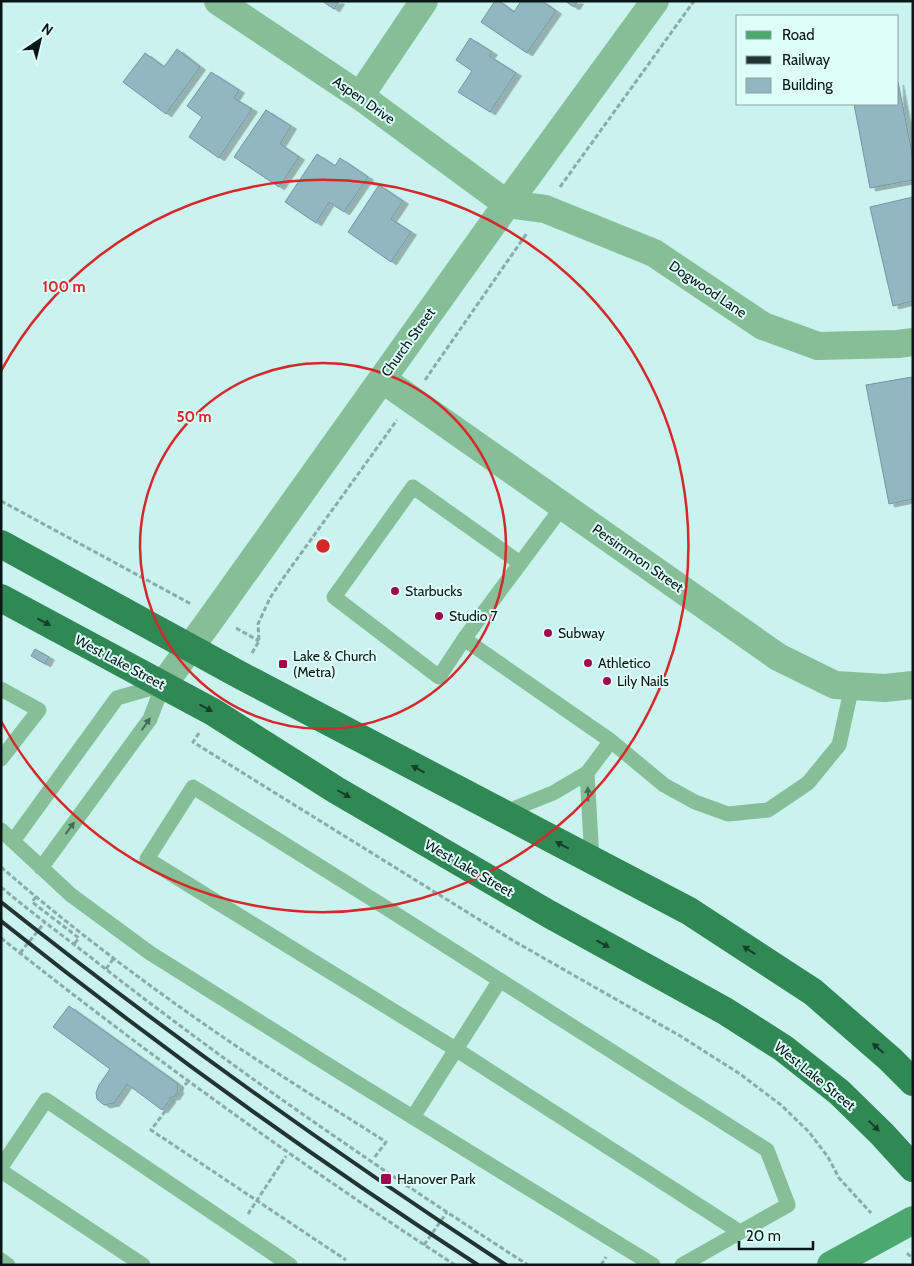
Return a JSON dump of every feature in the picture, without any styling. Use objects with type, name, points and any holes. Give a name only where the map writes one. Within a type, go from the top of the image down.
[{"type":"highway","points":[[1,544],[190,649],[689,911],[813,992],[890,1059],[913,1082]]},
{"type":"highway","name":"West Lake Street","points":[[1,598],[213,712],[336,790],[455,860],[548,914],[725,1011],[784,1048],[838,1092],[882,1134],[913,1168]]},
{"type":"main road","points":[[831,1265],[913,1220]]},
{"type":"street","name":"Aspen Drive","points":[[218,1],[360,96],[507,204]]},
{"type":"street","points":[[360,96],[424,1]]},
{"type":"street","name":"Church Street","points":[[163,685],[507,204],[655,1]]},
{"type":"street","name":"Dogwood Lane","points":[[507,204],[544,209],[654,252],[763,326],[818,346],[913,342]]},
{"type":"street","name":"Persimmon Street","points":[[382,379],[778,657],[835,685],[886,688],[913,684]]},
{"type":"lane","points":[[520,563],[413,487],[334,597],[440,677],[464,639],[563,506]]},
{"type":"lane","points":[[464,639],[611,741],[664,785],[695,802],[728,814],[768,810],[808,783],[839,745],[852,686]]},
{"type":"lane","points":[[13,841],[117,698],[163,685]]},
{"type":"lane","points":[[41,868],[150,718],[163,685]]},
{"type":"lane","points":[[1,689],[39,710],[1,759]]},
{"type":"lane","points":[[503,814],[553,793],[587,773],[611,741]]},
{"type":"lane","points":[[587,773],[592,860]]},
{"type":"lane","points":[[682,1265],[788,1205],[767,1150],[193,787],[147,859],[457,1050],[740,1232]]},
{"type":"lane","points":[[1,830],[76,898],[150,952],[652,1265]]},
{"type":"lane","points":[[413,1117],[500,980]]},
{"type":"lane","points":[[1,1167],[46,1100],[290,1265]]},
{"type":"lane","points":[[1,1171],[143,1265]]},
{"type":"lane","points":[[1,1260],[8,1265]]},
{"type":"path","points":[[260,641],[258,624],[270,598],[284,577],[412,400],[544,209],[694,1]]},
{"type":"path","points":[[1,501],[166,591]]},
{"type":"path","points":[[193,742],[512,940],[682,1037],[740,1074],[781,1105],[809,1132],[828,1157],[839,1178]]},
{"type":"path","points":[[1,867],[36,897],[157,991],[219,1034],[386,1142],[374,1158]]},
{"type":"path","points":[[1,887],[175,1022],[272,1093],[376,1165],[528,1265]]},
{"type":"path","points":[[36,897],[32,902],[78,938],[74,944]]},
{"type":"path","points":[[20,953],[45,922]]},
{"type":"path","points":[[1,938],[188,1081],[305,1164],[454,1265]]},
{"type":"path","points":[[106,969],[114,958]]},
{"type":"path","points":[[188,1081],[151,1130],[346,1260]]},
{"type":"path","points":[[238,1230],[286,1156]]},
{"type":"path","points":[[424,1245],[447,1212]]},
{"type":"building","points":[[322,1],[339,1],[334,9]]},
{"type":"building","points":[[495,1],[499,1],[514,12],[521,1],[542,1],[556,11],[527,53],[481,22]]},
{"type":"building","points":[[565,1],[578,1],[574,7]]},
{"type":"building","points":[[470,38],[492,52],[489,56],[516,73],[490,112],[458,92],[472,71],[456,60]]},
{"type":"building","points":[[177,49],[200,67],[166,114],[123,82],[145,53],[164,67]]},
{"type":"building","points":[[211,72],[239,90],[234,98],[252,109],[219,158],[189,137],[202,117],[187,106]]},
{"type":"building","points":[[899,87],[913,158],[913,180],[870,188],[854,105],[899,105]]},
{"type":"building","points":[[266,110],[291,126],[280,144],[299,157],[279,187],[234,157]]},
{"type":"building","points":[[317,154],[335,166],[340,158],[368,177],[344,212],[329,202],[316,223],[285,202]]},
{"type":"building","points":[[379,185],[403,201],[391,219],[411,232],[391,262],[348,232]]},
{"type":"building","points":[[913,197],[913,301],[893,306],[870,207]]},
{"type":"building","points":[[912,377],[913,499],[889,504],[866,385]]},
{"type":"building","points":[[35,649],[49,657],[45,664],[31,656]]},
{"type":"building","points":[[69,1006],[177,1083],[178,1091],[174,1097],[170,1097],[170,1100],[162,1110],[127,1084],[114,1103],[104,1105],[97,1099],[96,1093],[99,1085],[110,1069],[53,1027]]},
{"type":"railway","points":[[1,902],[124,997],[249,1089],[376,1178],[506,1265]]},
{"type":"railway","points":[[1,921],[235,1099],[416,1225],[478,1265]]},
{"type":"place","name":"Starbucks","points":[[395,591]]},
{"type":"place","name":"Studio 7","points":[[439,616]]},
{"type":"place","name":"Subway","points":[[548,633]]},
{"type":"place","name":"Athletico","points":[[588,663]]},
{"type":"place","name":"Lake & Church (Metra)","points":[[283,664]]},
{"type":"place","name":"Lily Nails","points":[[607,681]]},
{"type":"place","name":"Hanover Park","points":[[386,1179]]}]
